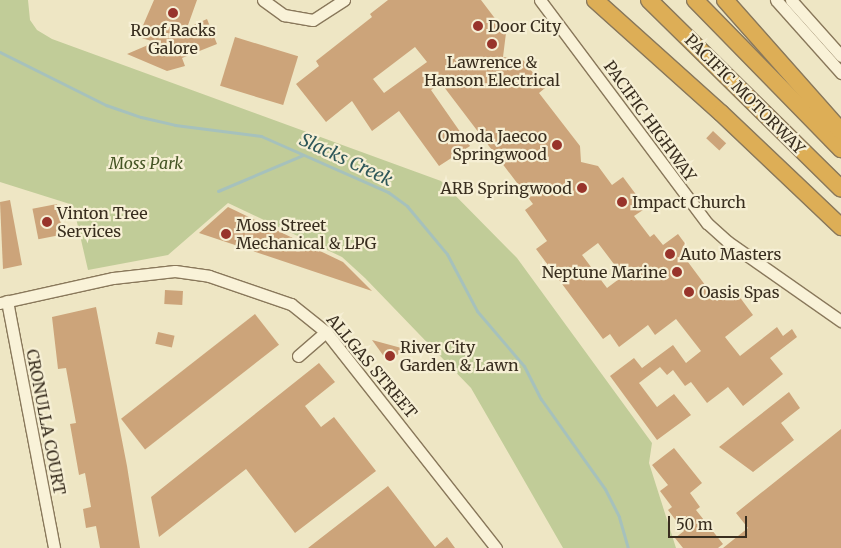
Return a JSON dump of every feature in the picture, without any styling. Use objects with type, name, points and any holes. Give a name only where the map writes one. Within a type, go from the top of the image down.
[{"type":"highway","points":[[595,0],[721,113],[841,227]]},
{"type":"highway","name":"PACIFIC MOTORWAY","points":[[649,0],[841,189]]},
{"type":"highway","name":"PACIFIC MOTORWAY","points":[[695,0],[841,149]]},
{"type":"highway","points":[[725,0],[841,131]]},
{"type":"street","points":[[263,0],[284,15],[313,20],[344,0]]},
{"type":"street","name":"PACIFIC HIGHWAY","points":[[540,0],[707,223],[728,242],[841,321]]},
{"type":"street","points":[[776,0],[837,55]]},
{"type":"street","points":[[791,0],[837,55],[841,73]]},
{"type":"street","name":"ALLGAS STREET","points":[[3,302],[113,278],[175,271],[213,277],[279,298],[302,311],[326,332],[472,514],[496,548]]},
{"type":"street","name":"CRONULLA COURT","points":[[3,302],[54,548]]},
{"type":"street","points":[[298,356],[326,332]]},
{"type":"green space","name":"Moss Park","points":[[0,0],[28,0],[30,20],[37,30],[52,39],[441,181],[517,258],[652,443],[649,463],[676,548],[563,548],[471,388],[365,278],[342,257],[228,203],[168,255],[88,270],[73,205],[0,182]]},
{"type":"building","points":[[154,0],[197,0],[187,28],[207,19],[217,44],[182,58],[185,66],[167,71],[127,54],[155,42],[138,37]]},
{"type":"building","points":[[388,0],[481,0],[506,33],[503,57],[523,60],[545,88],[539,93],[580,146],[581,162],[598,166],[612,185],[623,177],[646,208],[634,216],[650,237],[654,234],[663,245],[678,234],[692,253],[685,258],[717,301],[733,288],[753,315],[725,337],[740,356],[777,327],[783,336],[792,329],[797,337],[770,358],[783,374],[743,406],[728,387],[707,403],[691,382],[685,386],[673,370],[667,375],[660,367],[639,383],[657,407],[674,394],[691,415],[657,440],[610,376],[634,358],[642,368],[673,345],[686,363],[701,351],[676,319],[655,335],[648,325],[619,347],[610,334],[603,339],[536,249],[547,241],[525,210],[533,204],[441,83],[431,90],[470,146],[439,166],[399,111],[372,131],[352,101],[326,122],[296,84],[319,66],[316,61],[372,17],[370,14]],"holes":[[[415,47],[427,62],[384,93],[373,79]],[[598,243],[623,276],[607,288],[582,255]]]},
{"type":"building","points":[[235,37],[298,56],[283,105],[220,86]]},
{"type":"building","points":[[713,131],[726,143],[719,151],[706,138]]},
{"type":"building","points":[[10,200],[22,265],[3,269],[0,202]]},
{"type":"building","name":"Vinton Tree Services","points":[[57,204],[63,234],[38,239],[32,209]]},
{"type":"building","points":[[228,207],[343,262],[372,291],[199,233]]},
{"type":"building","points":[[165,290],[183,291],[182,305],[164,304]]},
{"type":"building","points":[[96,307],[127,466],[140,548],[100,548],[96,526],[86,528],[83,509],[91,507],[85,473],[79,475],[70,424],[76,423],[66,368],[58,369],[52,317]]},
{"type":"building","points":[[255,314],[279,345],[145,449],[121,419]]},
{"type":"building","points":[[158,332],[175,336],[172,348],[155,344]]},
{"type":"building","name":"River City Garden & Lawn","points":[[372,340],[405,349],[388,362]]},
{"type":"building","points":[[319,363],[335,382],[305,406],[321,427],[334,417],[376,471],[295,533],[246,469],[159,537],[151,497]]},
{"type":"building","points":[[789,392],[800,408],[781,423],[794,440],[753,472],[719,447]]},
{"type":"building","points":[[841,429],[841,548],[723,548],[748,528],[736,513]]},
{"type":"building","points":[[674,448],[702,483],[690,493],[700,507],[696,510],[723,544],[718,548],[683,548],[675,538],[684,531],[668,510],[672,507],[660,491],[668,485],[652,465]]},
{"type":"building","points":[[388,486],[435,547],[447,537],[455,548],[308,548]]},
{"type":"waterway","name":"Slacks Creek","points":[[0,52],[106,105],[141,117],[175,125],[261,136],[388,192],[407,206],[447,254],[477,311],[524,366],[541,399],[605,489],[619,517],[628,548]]},
{"type":"waterway","points":[[218,191],[303,155]]},
{"type":"place","name":"Roof Racks Galore","points":[[173,13]]},
{"type":"place","name":"Door City","points":[[478,26]]},
{"type":"place","name":"Lawrence & Hanson Electrical","points":[[492,44]]},
{"type":"place","name":"Omoda Jaecoo Springwood","points":[[557,145]]},
{"type":"place","name":"ARB Springwood","points":[[582,188]]},
{"type":"place","name":"Impact Church","points":[[622,202]]},
{"type":"place","name":"Vinton Tree Services","points":[[47,222]]},
{"type":"place","name":"Moss Street Mechanical & LPG","points":[[226,234]]},
{"type":"place","name":"Auto Masters","points":[[670,254]]},
{"type":"place","name":"Neptune Marine","points":[[677,272]]},
{"type":"place","name":"Oasis Spas","points":[[689,292]]},
{"type":"place","name":"River City Garden & Lawn","points":[[390,356]]}]
